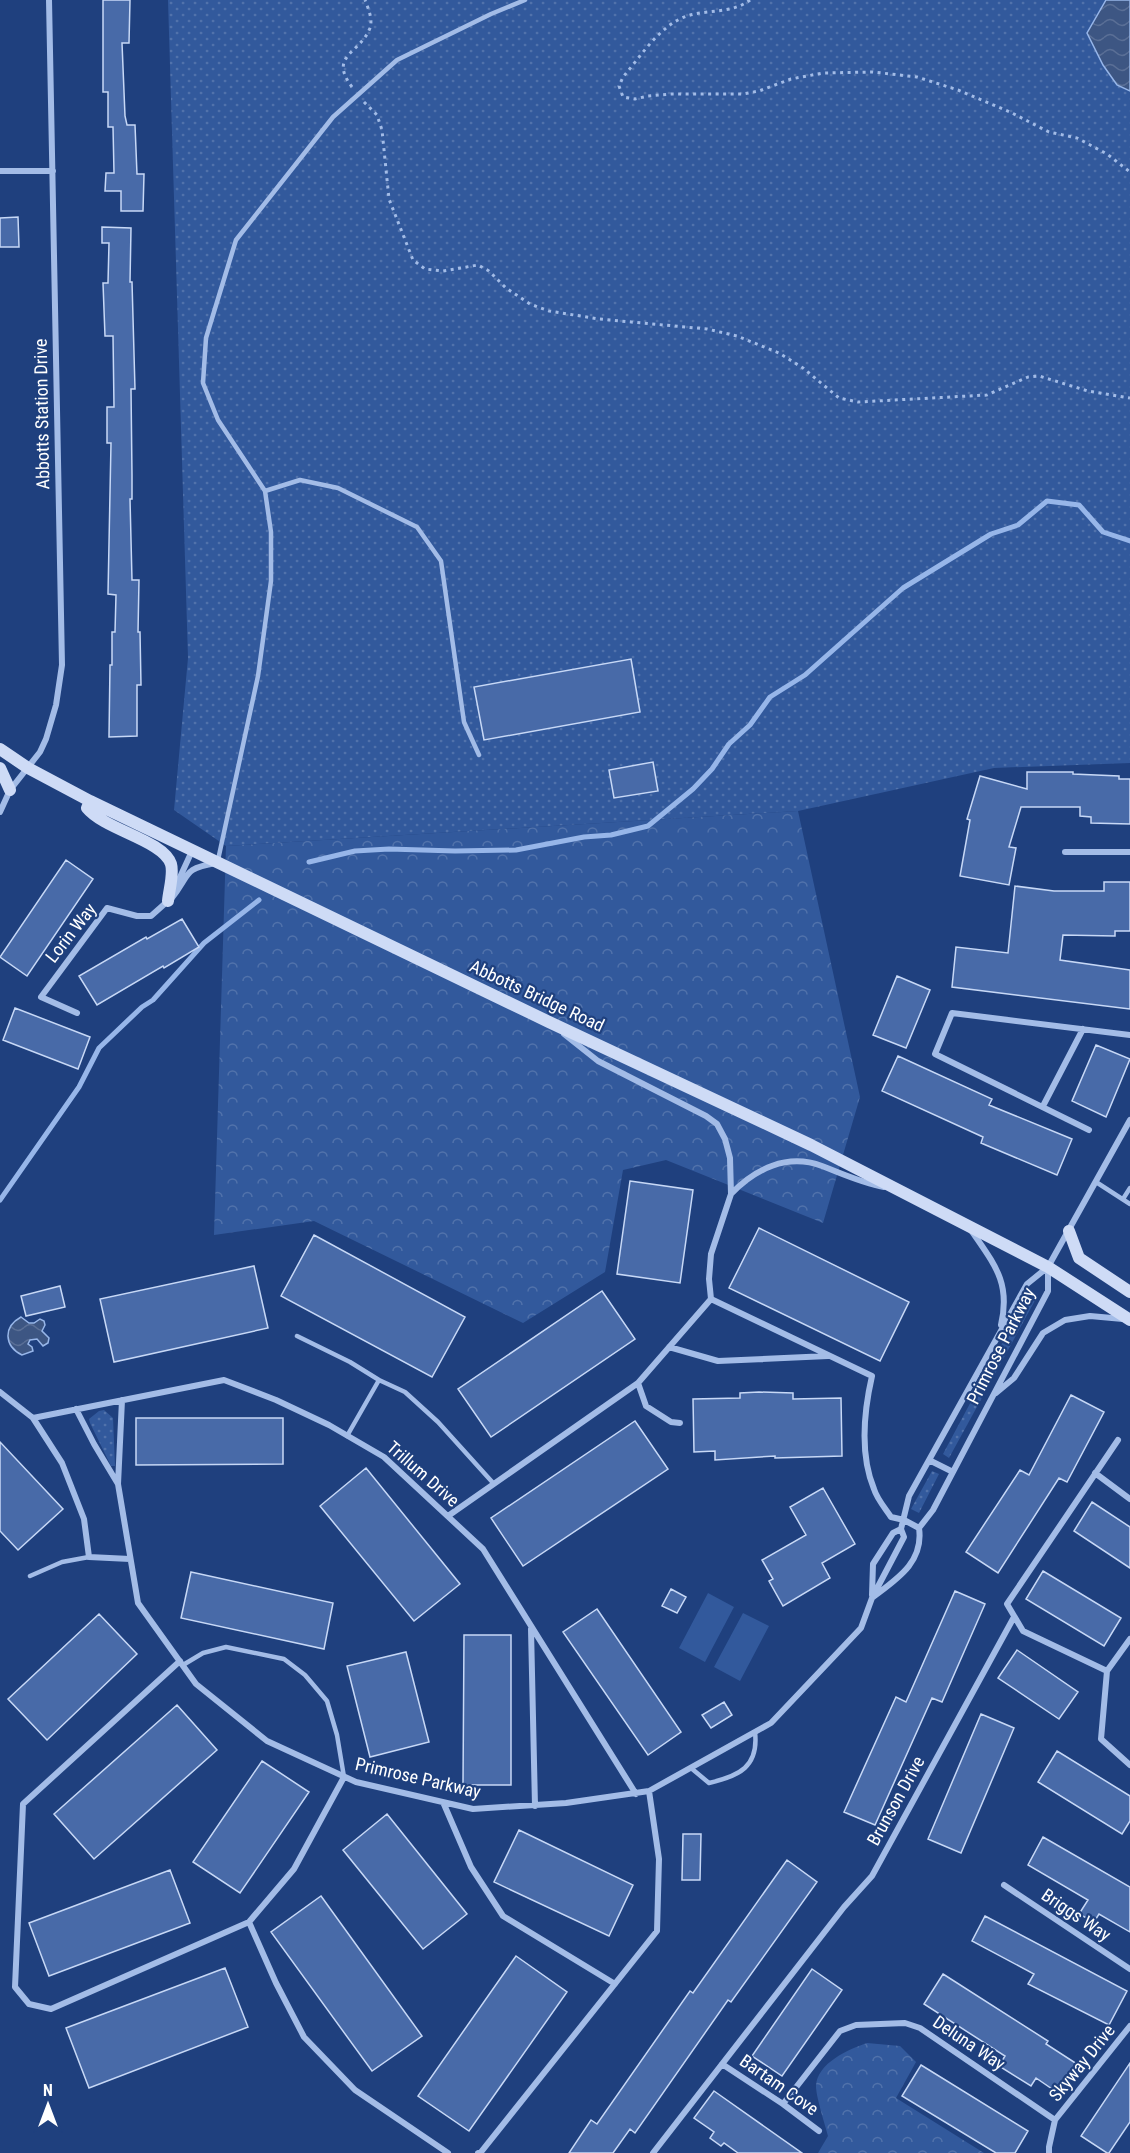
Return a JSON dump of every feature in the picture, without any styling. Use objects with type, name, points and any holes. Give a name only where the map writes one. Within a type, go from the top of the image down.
[{"type":"main road","name":"Abbotts Bridge Road","points":[[0,749],[28,768],[90,801],[812,1146],[1048,1267],[1130,1320]]},
{"type":"main road","points":[[0,768],[10,790]]},
{"type":"main road","name":"Abbotts Bridge Road","points":[[90,801],[87,808],[94,817],[144,840],[168,857],[172,867],[168,901]]},
{"type":"main road","points":[[1069,1231],[1079,1258],[1130,1292]]},
{"type":"street","name":"Abbotts Station Drive","points":[[0,812],[10,790],[28,768],[46,739],[56,705],[62,665],[49,0]]},
{"type":"street","points":[[0,171],[53,171]]},
{"type":"street","points":[[168,901],[192,850]]},
{"type":"street","points":[[1065,852],[1130,852]]},
{"type":"street","name":"Lorin Way","points":[[77,1013],[41,998],[107,908],[137,916],[151,916],[168,901],[186,875],[197,866],[217,862]]},
{"type":"street","points":[[1089,1130],[935,1054],[952,1013],[1130,1035]]},
{"type":"street","points":[[447,1516],[638,1383],[711,1299],[709,1279],[711,1254],[731,1194],[730,1158],[725,1138],[717,1124],[706,1116],[598,1061],[549,1022]]},
{"type":"street","points":[[1043,1106],[1083,1029]]},
{"type":"street","points":[[1048,1267],[1130,1120]]},
{"type":"street","points":[[731,1194],[743,1182],[768,1167],[801,1161],[820,1165],[876,1185],[897,1189]]},
{"type":"street","points":[[968,1225],[997,1270],[1004,1288],[1005,1311],[1000,1333]]},
{"type":"street","name":"Primrose Parkway","points":[[122,1400],[118,1484],[138,1603],[196,1683],[267,1741],[356,1782],[473,1809],[535,1806],[636,1794],[649,1791],[771,1723],[861,1628],[872,1598],[904,1537],[901,1529],[909,1496],[1027,1284],[1048,1267]]},
{"type":"street","name":"Primrose Parkway","points":[[872,1598],[906,1572],[920,1541],[918,1528],[933,1510],[1048,1291],[1048,1267]]},
{"type":"street","points":[[711,1299],[872,1376],[868,1397],[866,1455],[874,1489],[891,1517],[904,1520],[918,1528]]},
{"type":"street","points":[[993,1395],[1014,1378],[1043,1333],[1065,1320],[1090,1316],[1130,1320]]},
{"type":"street","points":[[669,1347],[718,1361],[830,1356]]},
{"type":"street","name":"Trillum Drive","points":[[33,1418],[224,1380],[276,1400],[384,1457],[483,1549],[636,1794]]},
{"type":"street","points":[[638,1383],[646,1406],[671,1422],[680,1423]]},
{"type":"street","points":[[0,1392],[33,1418],[62,1463],[84,1519],[89,1557],[130,1559]]},
{"type":"street","name":"Primrose Parkway","points":[[76,1409],[118,1484]]},
{"type":"street","name":"Brunson Drive","points":[[653,2153],[843,1908],[872,1876],[1014,1617],[1007,1604],[1118,1440]]},
{"type":"street","points":[[929,1460],[953,1472]]},
{"type":"street","points":[[1095,1473],[1130,1499]]},
{"type":"street","name":"Primrose Parkway","points":[[872,1598],[873,1564],[893,1533],[901,1529]]},
{"type":"street","points":[[1014,1617],[1023,1631],[1107,1671]]},
{"type":"street","points":[[531,1627],[535,1806]]},
{"type":"street","points":[[1130,1640],[1107,1671],[1101,1739],[1130,1765]]},
{"type":"street","points":[[181,1663],[23,1804],[15,1988],[29,2004],[51,2009],[249,1922],[294,1869],[344,1777]]},
{"type":"street","points":[[478,2153],[657,1931],[658,1859],[649,1791]]},
{"type":"street","points":[[443,1802],[471,1867],[503,1916],[615,1984]]},
{"type":"street","name":"Briggs Way","points":[[1004,1885],[1130,1969]]},
{"type":"street","points":[[249,1922],[276,1983],[304,2037],[355,2090],[448,2153]]},
{"type":"street","name":"Deluna Way","points":[[783,2104],[840,2031],[856,2025],[906,2023],[920,2028],[1055,2120]]},
{"type":"street","name":"Skyway Drive","points":[[1049,2153],[1055,2120],[1130,2026]]},
{"type":"street","name":"Bartam Cove","points":[[722,2064],[819,2131]]},
{"type":"lane","points":[[217,862],[258,676],[271,581],[271,532],[265,491],[218,420],[203,383],[206,338],[237,240],[333,117],[397,60],[525,0]]},
{"type":"lane","points":[[265,491],[300,480],[339,488],[417,527],[441,561],[464,722],[479,755]]},
{"type":"lane","points":[[1096,1182],[1130,1204]]},
{"type":"lane","points":[[1123,1199],[1130,1188]]},
{"type":"lane","points":[[297,1336],[405,1392],[438,1422],[494,1484]]},
{"type":"lane","points":[[347,1436],[379,1380]]},
{"type":"lane","points":[[30,1576],[62,1562],[89,1557]]},
{"type":"lane","points":[[181,1663],[203,1653],[226,1647],[284,1659],[305,1675],[327,1701],[337,1735],[344,1777]]},
{"type":"lane","points":[[691,1768],[709,1783],[730,1778],[747,1767],[754,1755],[756,1745],[754,1732]]},
{"type":"path","points":[[349,83],[342,71],[345,60],[370,27],[371,16],[365,0]]},
{"type":"path","points":[[750,0],[730,10],[698,13],[670,23],[623,77],[620,86],[623,97],[635,99],[671,94],[743,94],[759,91],[791,79],[823,73],[873,72],[917,77],[958,90],[1010,112],[1049,132],[1077,138],[1107,154],[1130,172]]},
{"type":"path","points":[[365,103],[377,115],[382,130],[386,176],[393,209],[413,260],[425,269],[443,270],[478,265],[489,270],[506,288],[530,304],[549,311],[599,320],[706,329],[737,336],[779,353],[803,368],[839,398],[858,402],[987,395],[1028,376],[1039,376],[1088,391],[1130,398]]},
{"type":"green space","points":[[168,0],[1130,0],[1130,763],[994,768],[798,811],[226,846],[174,810],[188,658]]},
{"type":"green space","points":[[798,811],[860,1097],[823,1223],[666,1160],[623,1170],[605,1272],[523,1323],[314,1221],[214,1235],[226,846]]},
{"type":"green space","points":[[1034,1292],[1038,1295],[949,1458],[943,1454],[1022,1306]]},
{"type":"green space","points":[[104,1410],[113,1418],[115,1466],[111,1466],[89,1419]]},
{"type":"green space","points":[[932,1471],[939,1474],[919,1513],[911,1509]]},
{"type":"green space","points":[[708,1593],[734,1607],[705,1662],[679,1648]]},
{"type":"green space","points":[[743,1613],[769,1626],[740,1681],[714,1667]]},
{"type":"green space","points":[[867,2043],[900,2046],[916,2062],[896,2098],[984,2153],[818,2153],[828,2136],[816,2091],[818,2078],[822,2070],[835,2058]]},
{"type":"water","points":[[1106,0],[1130,0],[1130,91],[1117,85],[1103,65],[1087,33]]},
{"type":"water","points":[[21,1317],[29,1323],[40,1319],[44,1321],[42,1331],[49,1338],[48,1343],[43,1346],[37,1339],[30,1340],[28,1344],[33,1351],[22,1355],[12,1347],[8,1336],[11,1326]]},
{"type":"building","points":[[103,0],[130,0],[129,43],[122,43],[125,116],[127,125],[135,125],[137,174],[144,174],[143,211],[121,211],[121,191],[105,191],[106,173],[114,173],[113,127],[108,127],[108,92],[103,92]]},
{"type":"building","points":[[18,217],[19,247],[0,247],[0,218]]},
{"type":"building","points":[[102,227],[131,228],[130,282],[132,282],[135,389],[131,389],[132,499],[130,499],[132,580],[139,580],[138,632],[140,632],[141,685],[137,685],[137,736],[109,737],[110,665],[112,665],[112,632],[115,632],[116,595],[108,594],[111,443],[107,443],[107,407],[114,407],[113,336],[105,336],[103,283],[108,283],[109,243],[102,243]]},
{"type":"building","points":[[631,659],[640,712],[484,740],[474,687]]},
{"type":"building","points":[[653,762],[658,791],[614,798],[609,770]]},
{"type":"building","points":[[1027,772],[1073,772],[1073,774],[1119,776],[1119,779],[1130,779],[1130,824],[1091,823],[1091,817],[1080,816],[1080,807],[1021,807],[1009,847],[1016,848],[1009,885],[960,876],[970,820],[967,819],[980,776],[1027,789]]},
{"type":"building","points":[[66,860],[93,879],[27,976],[0,957]]},
{"type":"building","points":[[1104,882],[1130,882],[1130,931],[1115,931],[1115,936],[1063,935],[1060,960],[1130,970],[1130,1009],[952,987],[956,947],[1008,953],[1015,886],[1054,891],[1104,891]]},
{"type":"building","points":[[182,919],[199,947],[97,1005],[79,976]]},
{"type":"building","points":[[897,976],[930,990],[906,1048],[873,1035]]},
{"type":"building","points":[[15,1008],[90,1037],[78,1069],[3,1040]]},
{"type":"building","points":[[1096,1045],[1130,1059],[1106,1117],[1072,1101]]},
{"type":"building","points":[[898,1056],[992,1099],[989,1105],[1072,1139],[1057,1175],[981,1143],[983,1137],[882,1091]]},
{"type":"building","points":[[630,1181],[693,1190],[680,1283],[617,1274]]},
{"type":"building","points":[[759,1228],[909,1302],[880,1361],[729,1288]]},
{"type":"building","points":[[314,1235],[465,1317],[432,1377],[281,1296]]},
{"type":"building","points":[[254,1266],[268,1328],[114,1362],[100,1299]]},
{"type":"building","points":[[60,1286],[65,1307],[26,1316],[21,1296]]},
{"type":"building","points":[[602,1291],[635,1339],[491,1437],[458,1389]]},
{"type":"building","points":[[740,1393],[793,1393],[793,1399],[841,1398],[842,1456],[775,1458],[775,1456],[715,1460],[715,1451],[694,1452],[693,1399],[740,1398]]},
{"type":"building","points":[[1071,1395],[1104,1412],[1067,1482],[1059,1478],[998,1573],[966,1552],[1020,1470],[1029,1475]]},
{"type":"building","points":[[136,1418],[283,1418],[283,1464],[136,1465]]},
{"type":"building","points":[[635,1421],[668,1469],[523,1566],[491,1518]]},
{"type":"building","points":[[0,1442],[63,1509],[18,1550],[0,1531]]},
{"type":"building","points":[[366,1468],[460,1584],[414,1621],[320,1506]]},
{"type":"building","points":[[823,1488],[855,1544],[822,1563],[830,1578],[783,1606],[769,1581],[773,1579],[762,1560],[806,1535],[790,1507]]},
{"type":"building","points":[[1092,1502],[1130,1527],[1130,1568],[1074,1531]]},
{"type":"building","points":[[1043,1571],[1121,1618],[1104,1646],[1026,1599]]},
{"type":"building","points":[[191,1572],[333,1603],[324,1649],[181,1618]]},
{"type":"building","points":[[671,1589],[686,1597],[677,1613],[662,1606]]},
{"type":"building","points":[[955,1591],[985,1604],[942,1702],[932,1698],[875,1825],[844,1812],[896,1697],[906,1702]]},
{"type":"building","points":[[597,1609],[681,1732],[648,1755],[563,1632]]},
{"type":"building","points":[[99,1614],[137,1654],[47,1740],[8,1699]]},
{"type":"building","points":[[464,1635],[511,1635],[511,1785],[463,1785]]},
{"type":"building","points":[[1017,1650],[1078,1692],[1059,1719],[998,1678]]},
{"type":"building","points":[[406,1652],[429,1742],[370,1757],[347,1666]]},
{"type":"building","points":[[724,1702],[732,1715],[711,1728],[702,1715]]},
{"type":"building","points":[[177,1705],[217,1750],[94,1859],[54,1814]]},
{"type":"building","points":[[981,1714],[1014,1728],[961,1853],[928,1839]]},
{"type":"building","points":[[1057,1751],[1130,1796],[1130,1821],[1122,1834],[1038,1782]]},
{"type":"building","points":[[262,1761],[309,1792],[240,1893],[193,1862]]},
{"type":"building","points":[[387,1814],[467,1914],[423,1949],[343,1850]]},
{"type":"building","points":[[519,1830],[633,1885],[609,1936],[494,1882]]},
{"type":"building","points":[[683,1834],[701,1834],[700,1880],[682,1880]]},
{"type":"building","points":[[1043,1837],[1130,1887],[1130,1932],[1099,1914],[1094,1922],[1079,1914],[1088,1900],[1028,1865]]},
{"type":"building","points":[[787,1860],[817,1882],[731,2002],[728,2000],[635,2133],[630,2129],[613,2153],[569,2153],[591,2120],[597,2124],[690,1991],[693,1993]]},
{"type":"building","points":[[170,1870],[190,1923],[49,1976],[29,1923]]},
{"type":"building","points":[[321,1896],[422,2036],[372,2071],[271,1932]]},
{"type":"building","points":[[985,1916],[1127,1991],[1109,2025],[1028,1984],[1034,1974],[972,1941]]},
{"type":"building","points":[[516,1956],[567,1992],[469,2131],[418,2096]]},
{"type":"building","points":[[225,1968],[248,2027],[89,2088],[66,2028]]},
{"type":"building","points":[[812,1969],[842,1990],[782,2076],[752,2056]]},
{"type":"building","points":[[943,1974],[1048,2041],[1046,2044],[1077,2064],[1058,2093],[1036,2078],[1031,2086],[999,2066],[1005,2056],[924,2004]]},
{"type":"building","points":[[1130,2063],[1130,2122],[1107,2153],[1081,2136]]},
{"type":"building","points":[[921,2065],[1028,2131],[1015,2153],[996,2153],[902,2096]]},
{"type":"building","points":[[714,2091],[802,2153],[738,2153],[724,2143],[721,2146],[710,2138],[714,2132],[694,2118]]},
{"type":"waterway","points":[[309,862],[355,851],[389,849],[516,850],[584,837],[611,835],[648,826],[693,789],[712,769],[729,744],[750,725],[770,697],[805,675],[903,588],[991,534],[1018,525],[1047,501],[1079,505],[1103,532],[1130,541]]},
{"type":"waterway","points":[[0,1200],[79,1087],[99,1048],[142,1007],[153,1000],[204,943],[259,900]]}]
